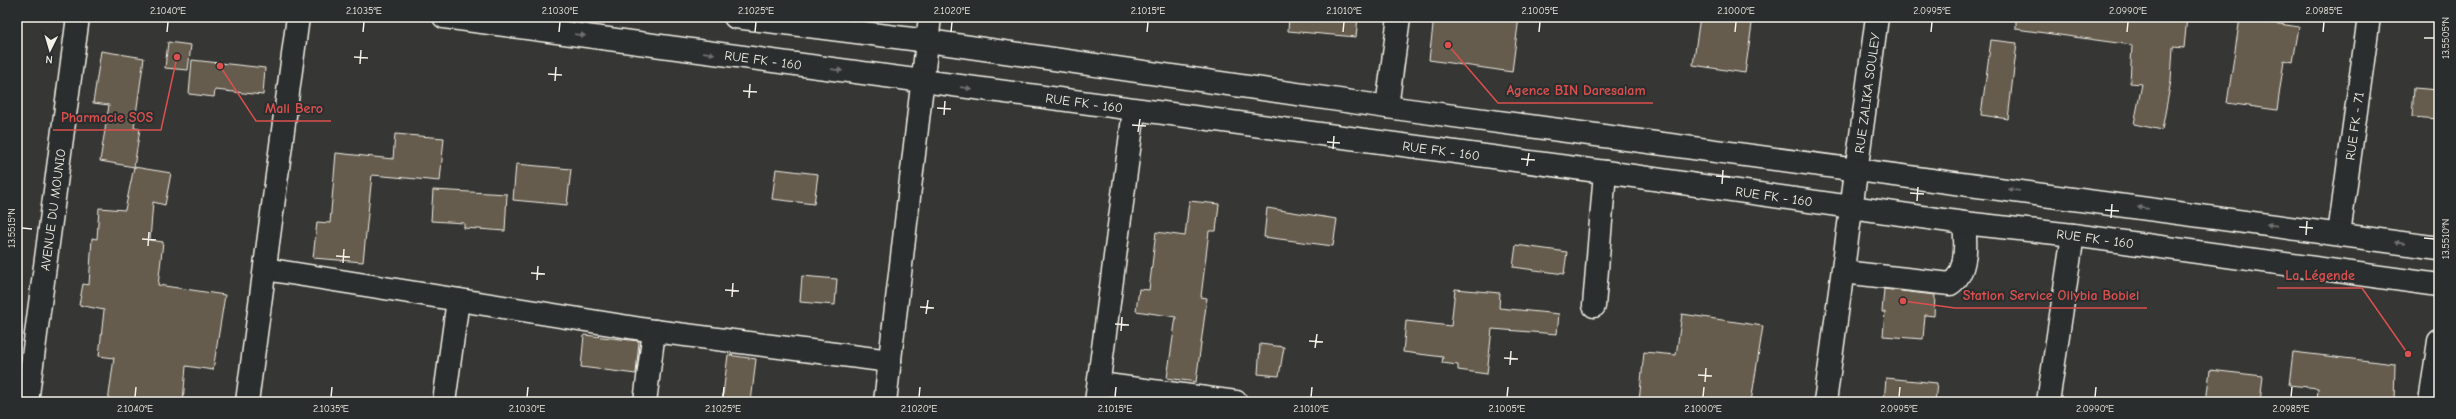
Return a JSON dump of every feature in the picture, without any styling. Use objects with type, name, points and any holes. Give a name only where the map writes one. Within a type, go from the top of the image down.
[{"type":"main road","name":"AVENUE DU MOUNIO","points":[[28,402],[78,17]]},
{"type":"main road","points":[[247,402],[298,17]]},
{"type":"main road","name":"RUE FK - 160","points":[[444,17],[1134,111],[1605,172],[1964,223],[2073,235],[2439,285]]},
{"type":"main road","points":[[735,17],[928,41],[1387,107],[2439,248]]},
{"type":"main road","points":[[885,402],[930,17]]},
{"type":"main road","points":[[1387,107],[1399,17]]},
{"type":"main road","name":"RUE ZALIKA SOULEY","points":[[1825,402],[1877,17]]},
{"type":"main road","name":"RUE FK - 71","points":[[2339,234],[2368,17]]},
{"type":"main road","points":[[1134,111],[1098,393],[1236,402]]},
{"type":"main road","points":[[1594,306],[1605,172]]},
{"type":"main road","points":[[1843,272],[1950,284],[1958,279],[1961,270],[1966,241],[1964,223]]},
{"type":"main road","points":[[2048,402],[2073,235]]},
{"type":"main road","points":[[265,269],[654,331],[890,361]]},
{"type":"main road","points":[[444,402],[458,300]]},
{"type":"main road","points":[[645,402],[654,331]]},
{"type":"main road","points":[[2430,402],[2439,340]]},
{"type":"building","points":[[1289,17],[1358,17],[1356,37],[1288,31]]},
{"type":"building","points":[[1434,17],[1519,17],[1512,72],[1429,60]]},
{"type":"building","points":[[1700,17],[1753,17],[1745,73],[1693,65]]},
{"type":"building","points":[[2016,17],[2187,17],[2184,48],[2173,47],[2171,81],[2162,130],[2134,124],[2142,84],[2130,83],[2132,45],[2016,29]]},
{"type":"building","points":[[2240,18],[2299,27],[2293,62],[2284,60],[2277,110],[2227,103]]},
{"type":"building","points":[[1991,40],[2017,43],[2008,119],[1981,115]]},
{"type":"building","points":[[168,42],[191,45],[188,70],[165,68]]},
{"type":"building","points":[[101,51],[144,58],[134,128],[140,129],[134,167],[100,161],[109,105],[93,103]]},
{"type":"building","points":[[192,60],[265,68],[263,95],[215,90],[214,97],[189,94]]},
{"type":"building","points":[[2414,88],[2439,90],[2439,119],[2412,117]]},
{"type":"building","points":[[395,134],[444,138],[440,181],[372,175],[363,262],[313,258],[317,222],[330,223],[336,153],[393,159]]},
{"type":"building","points":[[516,164],[571,169],[567,205],[513,200]]},
{"type":"building","points":[[134,167],[171,173],[165,205],[153,202],[150,240],[163,242],[158,285],[225,295],[213,370],[186,366],[183,402],[108,402],[114,358],[99,356],[104,310],[79,305],[83,284],[89,285],[92,238],[97,239],[99,208],[125,210]]},
{"type":"building","points":[[776,169],[818,174],[814,204],[772,199]]},
{"type":"building","points":[[433,190],[507,194],[505,231],[464,228],[464,223],[431,221]]},
{"type":"building","points":[[1189,201],[1219,204],[1216,231],[1209,231],[1201,297],[1207,298],[1196,382],[1167,378],[1176,317],[1136,311],[1139,289],[1149,290],[1156,232],[1185,236]]},
{"type":"building","points":[[1267,208],[1337,219],[1333,246],[1264,237]]},
{"type":"building","points":[[1516,245],[1567,252],[1564,274],[1513,267]]},
{"type":"building","points":[[802,276],[837,279],[835,305],[800,302]]},
{"type":"building","points":[[1455,289],[1500,293],[1499,308],[1559,314],[1557,334],[1492,329],[1487,374],[1458,370],[1458,365],[1442,363],[1443,357],[1403,352],[1406,321],[1451,326]]},
{"type":"building","points":[[1884,289],[1935,295],[1934,316],[1925,315],[1923,339],[1883,336],[1885,312],[1882,312]]},
{"type":"building","points":[[1682,314],[1763,326],[1751,402],[1639,402],[1644,352],[1676,355]]},
{"type":"building","points":[[584,335],[639,341],[636,374],[581,367]]},
{"type":"building","points":[[1260,344],[1284,347],[1279,376],[1258,374]]},
{"type":"building","points":[[2293,352],[2395,364],[2394,402],[2317,402],[2318,388],[2289,385]]},
{"type":"building","points":[[728,355],[756,359],[751,402],[722,402]]},
{"type":"building","points":[[2210,370],[2263,376],[2260,402],[2206,402]]},
{"type":"building","points":[[1886,378],[1937,383],[1935,402],[1884,402]]},
{"type":"place","name":"Agence BIN Daresalam","points":[[1448,45]]},
{"type":"place","name":"Pharmacie SOS","points":[[177,57]]},
{"type":"place","name":"Mali Bero","points":[[220,66]]},
{"type":"place","name":"Station Service Oilybia Bobiel","points":[[1903,301]]},
{"type":"place","name":"La Légende","points":[[2408,354]]}]
